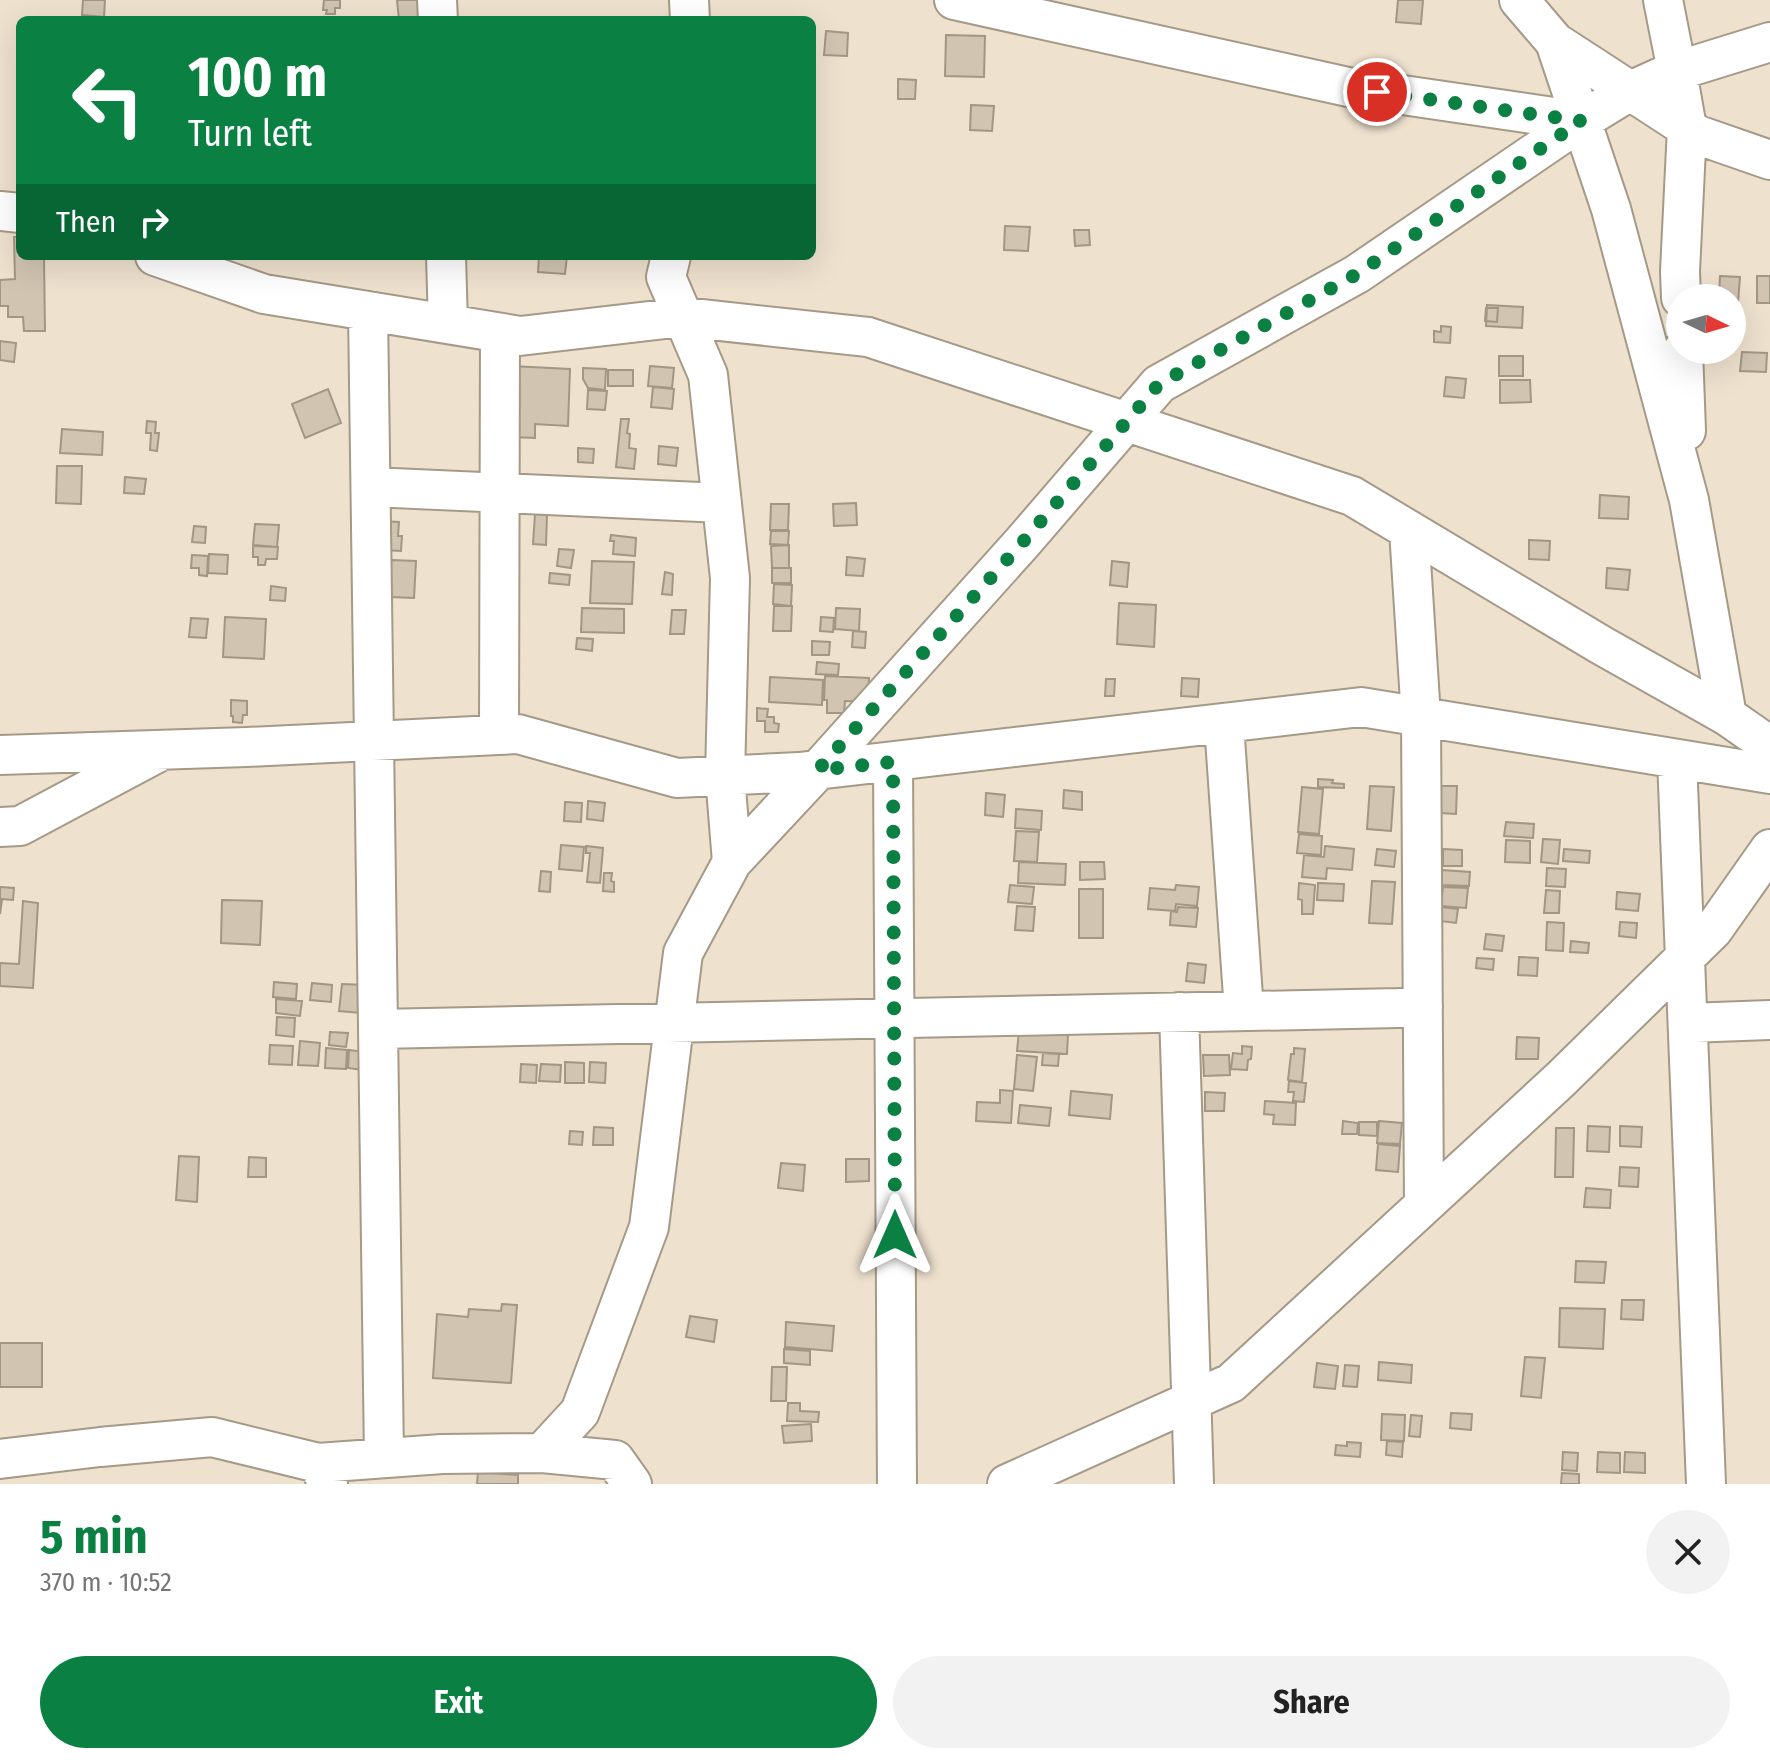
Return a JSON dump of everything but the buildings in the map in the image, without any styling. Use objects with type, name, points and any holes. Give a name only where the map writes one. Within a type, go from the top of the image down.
[{"type":"street","points":[[954,0],[1348,87],[1581,121]]},
{"type":"street","points":[[1519,0],[1555,42],[1687,128],[1698,135],[1770,160]]},
{"type":"street","points":[[1663,0],[1687,128],[1680,284]]},
{"type":"street","points":[[1555,42],[1611,209],[1689,500],[1727,716]]},
{"type":"street","points":[[542,1453],[580,1412],[649,1227],[683,953],[732,862],[1022,543],[1159,384],[1357,274],[1630,91],[1677,71],[1770,42]]},
{"type":"street","points":[[166,260],[264,294],[520,336],[683,317],[868,337],[1352,496],[1601,645],[1727,716],[1770,746]]},
{"type":"street","points":[[446,260],[448,324]]},
{"type":"street","points":[[670,260],[666,277],[708,375],[730,578],[725,776],[732,862]]},
{"type":"street","points":[[368,311],[384,1458]]},
{"type":"street","points":[[499,735],[500,333]]},
{"type":"street","points":[[1684,364],[1689,500]]},
{"type":"street","points":[[371,487],[722,503]]},
{"type":"street","points":[[1409,530],[1421,717],[1424,1205]]},
{"type":"street","points":[[0,755],[518,734],[677,778],[818,770],[1361,707],[1770,774]]},
{"type":"street","points":[[1224,724],[1244,1011]]},
{"type":"street","points":[[0,827],[20,826],[163,750]]},
{"type":"street","points":[[1677,759],[1706,1484]]},
{"type":"street","points":[[893,762],[897,1484]]},
{"type":"street","points":[[1007,1484],[1231,1383],[1561,1079],[1713,930],[1770,849]]},
{"type":"street","points":[[378,1029],[1423,1006]]},
{"type":"street","points":[[1179,1012],[1194,1484]]},
{"type":"street","points":[[1688,1023],[1770,1020]]},
{"type":"street","points":[[0,1459],[212,1437],[323,1474],[384,1458],[542,1453],[615,1460],[632,1484]]},
{"type":"route","points":[[895,1235],[893,762],[818,770],[1022,543],[1159,384],[1357,274],[1581,121],[1377,92]]}]
